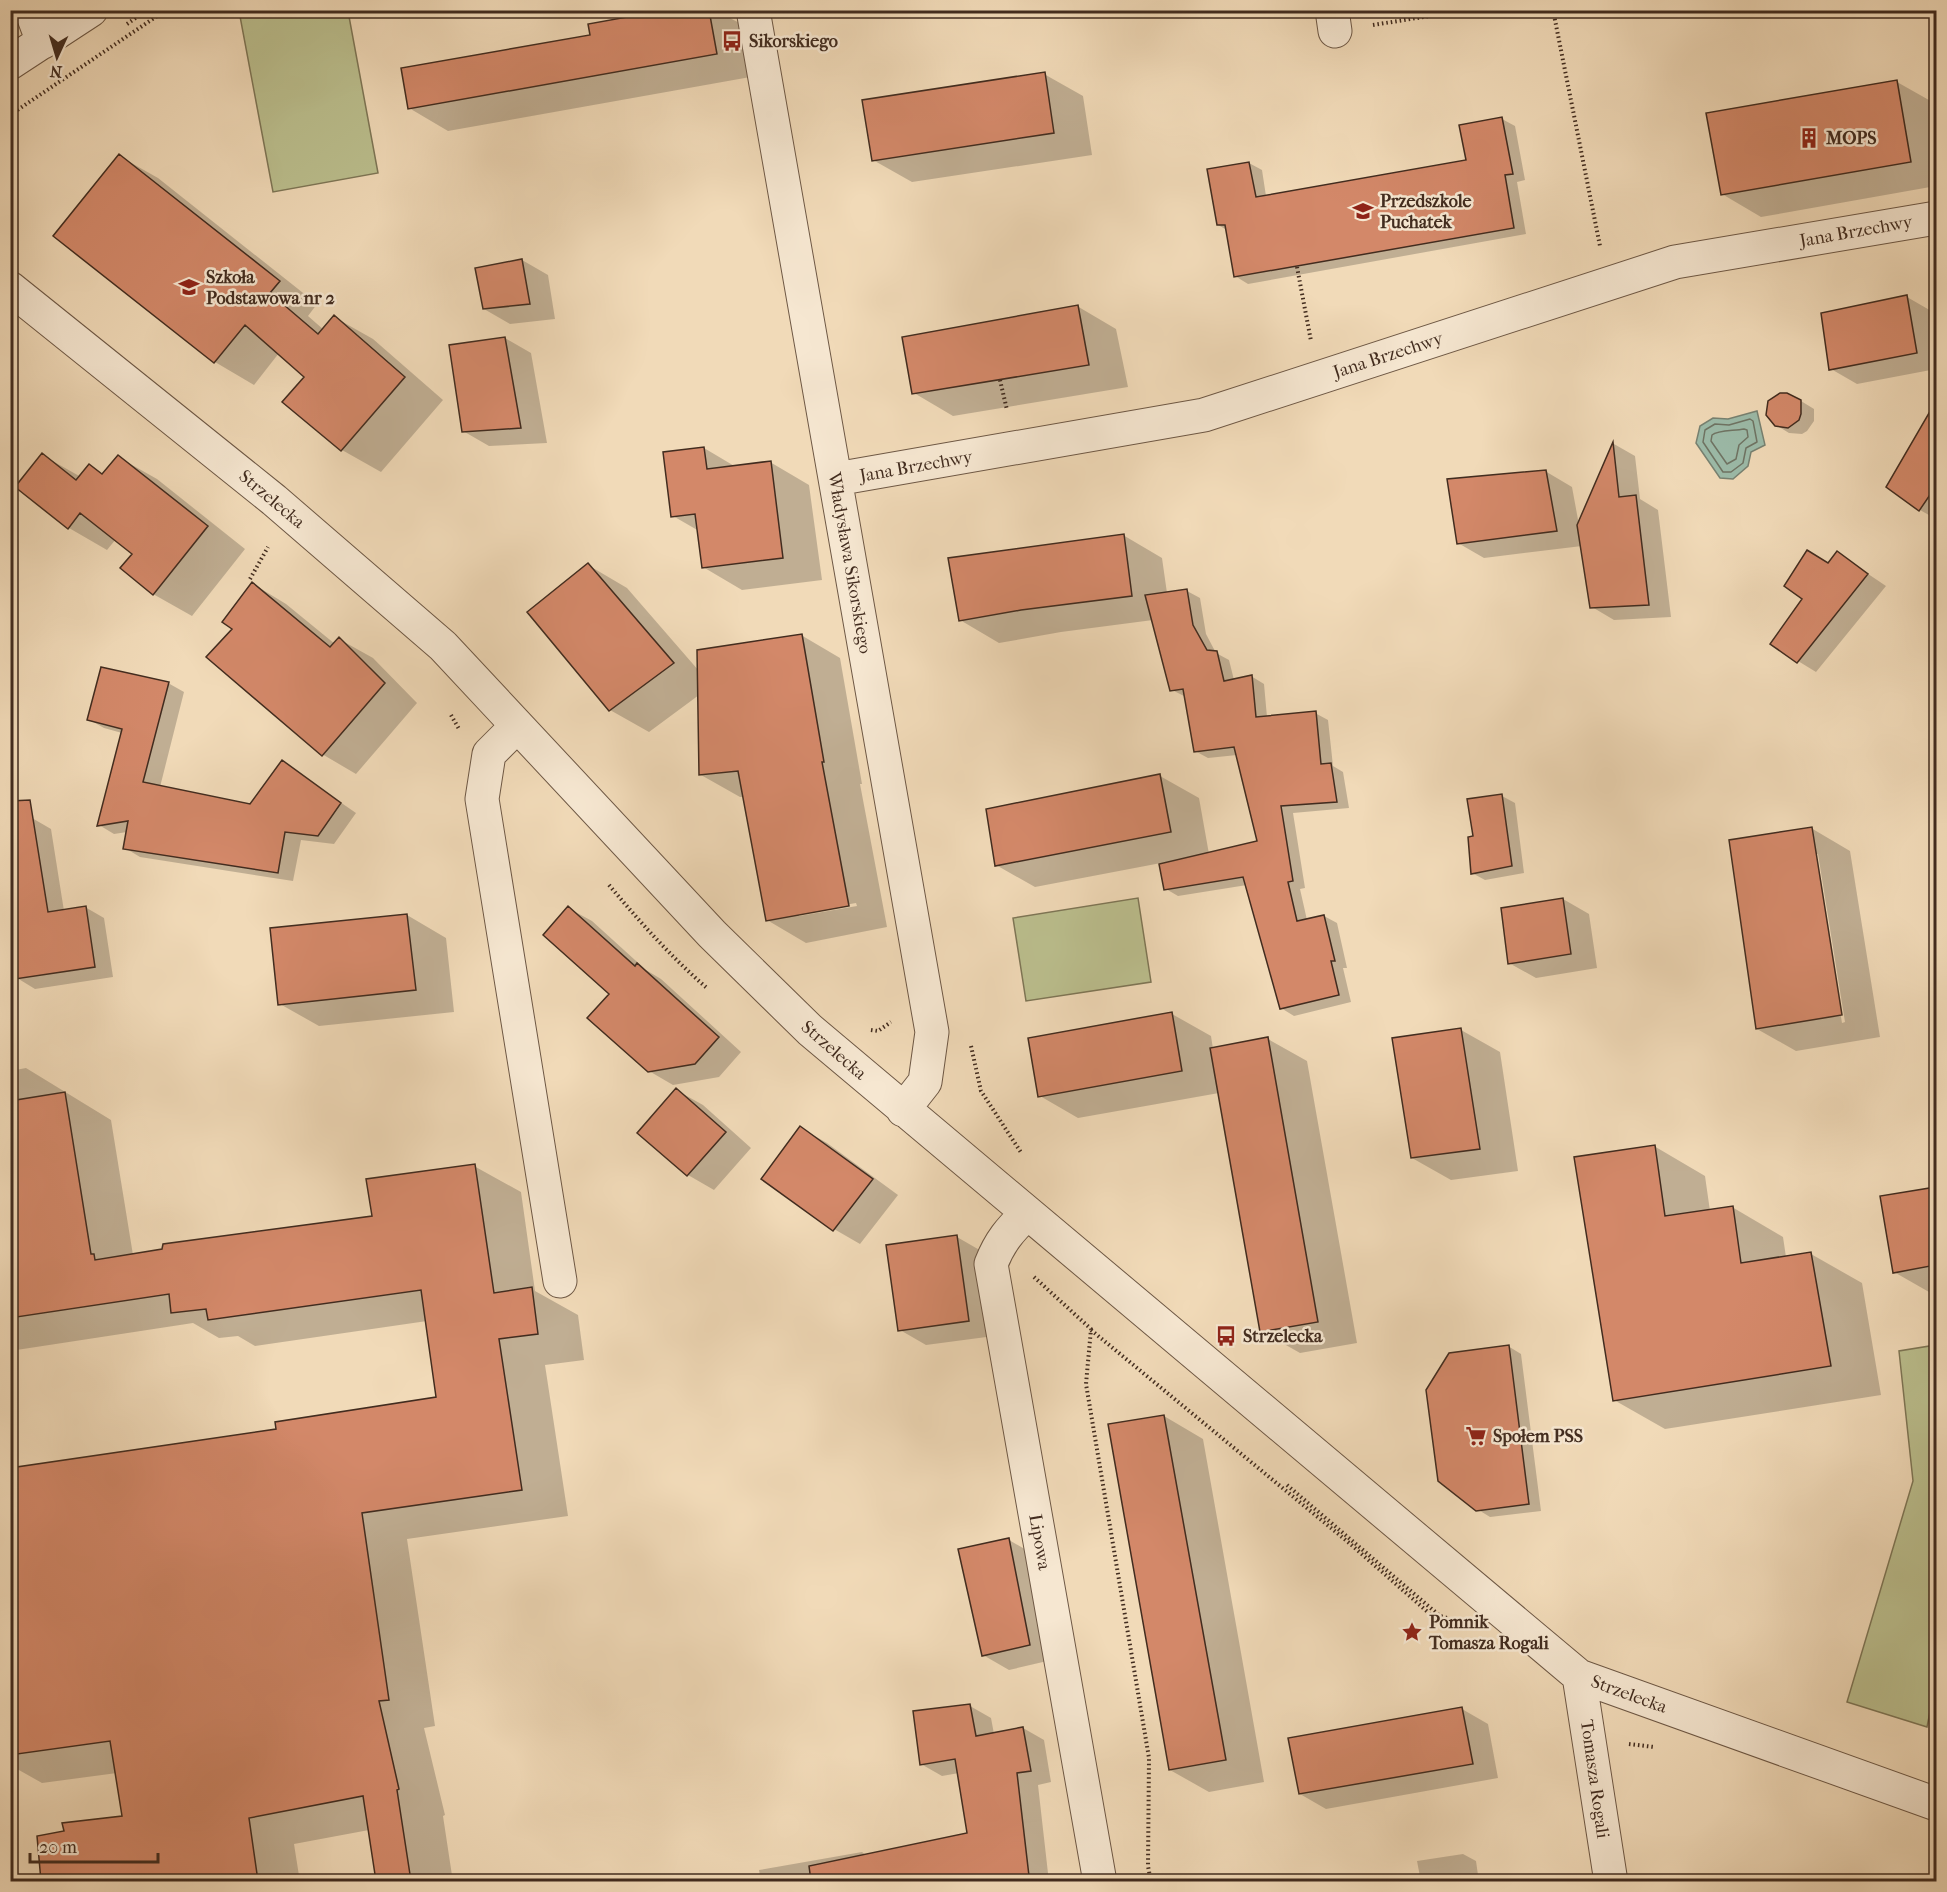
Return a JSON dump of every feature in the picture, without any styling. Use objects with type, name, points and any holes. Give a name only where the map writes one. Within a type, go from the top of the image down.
[{"type":"street","points":[[31,10],[43,42]]},
{"type":"street","points":[[10,63],[91,10]]},
{"type":"street","name":"Władysława Sikorskiego","points":[[753,10],[932,1032],[925,1082],[903,1110]]},
{"type":"street","name":"Jana Brzechwy","points":[[836,479],[1204,415],[1675,262],[1936,218]]},
{"type":"street","name":"Strzelecka","points":[[10,288],[274,500],[443,646],[720,942],[810,1030],[1579,1676],[1936,1804]]},
{"type":"street","points":[[517,726],[489,754],[482,799],[560,1281]]},
{"type":"street","name":"Lipowa","points":[[1027,1213],[1006,1233],[991,1264],[1100,1881]]},
{"type":"street","name":"Tomasza Rogali","points":[[1579,1676],[1611,1881]]},
{"type":"path","points":[[10,115],[166,10]]},
{"type":"path","points":[[1333,21],[1467,10]]},
{"type":"path","points":[[1553,10],[1601,250]]},
{"type":"path","points":[[1298,267],[1312,348]]},
{"type":"path","points":[[1000,380],[1007,414]]},
{"type":"path","points":[[250,579],[272,541]]},
{"type":"path","points":[[447,706],[456,726],[489,754]]},
{"type":"path","points":[[606,882],[644,927],[708,989]]},
{"type":"path","points":[[867,1029],[878,1031],[899,1016]]},
{"type":"path","points":[[968,1035],[981,1091],[1023,1156]]},
{"type":"path","points":[[999,1245],[1090,1329],[1348,1542],[1438,1620],[1462,1629]]},
{"type":"path","points":[[1090,1329],[1086,1384],[1149,1758],[1148,1866],[1150,1881]]},
{"type":"path","points":[[1588,1731],[1620,1750],[1633,1739]]},
{"type":"green space","points":[[239,11],[348,11],[378,173],[273,192]]},
{"type":"green space","points":[[1138,898],[1151,982],[1026,1001],[1013,918]]},
{"type":"green space","points":[[1936,1345],[1936,1682],[1927,1727],[1847,1702],[1913,1481],[1899,1351]]},
{"type":"water","points":[[1757,411],[1765,445],[1751,452],[1748,466],[1733,479],[1720,478],[1696,443],[1700,426],[1713,418],[1728,419]]},
{"type":"building","points":[[666,10],[709,10],[717,54],[408,109],[401,68],[590,35],[588,24]]},
{"type":"building","points":[[1045,72],[1054,133],[872,161],[862,100]]},
{"type":"building","name":"MOPS","points":[[1897,80],[1911,162],[1721,195],[1706,113]]},
{"type":"building","name":"Przedszkole Puchatek","points":[[1502,117],[1513,174],[1505,175],[1514,228],[1234,277],[1225,225],[1217,225],[1207,169],[1249,162],[1256,197],[1466,160],[1459,125]]},
{"type":"building","points":[[119,154],[280,281],[270,293],[318,334],[334,315],[405,377],[341,451],[282,402],[304,377],[245,325],[214,363],[53,236]]},
{"type":"building","points":[[522,259],[530,304],[483,309],[475,268]]},
{"type":"building","points":[[1907,295],[1917,353],[1829,370],[1821,313]]},
{"type":"building","points":[[1078,305],[1089,365],[912,394],[902,337]]},
{"type":"building","points":[[505,337],[521,428],[462,432],[449,345]]},
{"type":"building","points":[[1780,393],[1787,393],[1801,400],[1799,420],[1788,428],[1775,426],[1766,415],[1768,401]]},
{"type":"building","points":[[1936,401],[1936,486],[1919,511],[1886,487]]},
{"type":"building","points":[[1613,442],[1619,497],[1636,495],[1649,605],[1590,608],[1577,525]]},
{"type":"building","points":[[704,447],[707,469],[771,461],[783,558],[702,568],[695,514],[671,517],[663,452]]},
{"type":"building","points":[[42,453],[76,480],[89,464],[102,474],[118,455],[208,526],[153,595],[120,568],[132,554],[80,513],[68,529],[15,487]]},
{"type":"building","points":[[1546,470],[1557,531],[1457,544],[1447,479]]},
{"type":"building","points":[[1124,534],[1132,596],[1021,610],[959,621],[948,558]]},
{"type":"building","points":[[1807,550],[1828,563],[1837,551],[1868,574],[1797,663],[1770,644],[1802,599],[1784,586]]},
{"type":"building","points":[[588,563],[674,663],[609,711],[527,612]]},
{"type":"building","points":[[252,582],[330,647],[339,637],[385,683],[322,756],[206,657],[232,629],[222,622]]},
{"type":"building","points":[[1187,589],[1193,625],[1207,650],[1217,651],[1224,681],[1252,675],[1256,717],[1316,711],[1321,764],[1331,763],[1337,802],[1281,806],[1293,881],[1288,882],[1297,921],[1324,915],[1335,961],[1331,961],[1339,995],[1280,1009],[1243,877],[1164,890],[1159,864],[1257,841],[1234,747],[1194,752],[1183,689],[1170,691],[1145,595]]},
{"type":"building","points":[[802,634],[824,762],[822,762],[849,906],[766,921],[738,771],[699,775],[697,650]]},
{"type":"building","points":[[101,667],[169,682],[143,782],[250,804],[282,760],[341,803],[318,836],[285,832],[278,873],[123,849],[128,821],[97,826],[122,729],[87,720]]},
{"type":"building","points":[[1160,774],[1171,832],[995,866],[986,809]]},
{"type":"building","points":[[1502,794],[1512,866],[1471,874],[1468,837],[1473,836],[1467,799]]},
{"type":"building","points":[[30,800],[48,912],[86,906],[95,967],[15,979],[10,947],[10,801]]},
{"type":"building","points":[[1812,827],[1842,1015],[1756,1029],[1729,840]]},
{"type":"building","points":[[1563,898],[1571,954],[1508,964],[1501,908]]},
{"type":"building","points":[[568,906],[635,966],[637,963],[719,1037],[695,1064],[648,1072],[587,1018],[609,994],[543,935]]},
{"type":"building","points":[[407,914],[416,990],[278,1005],[270,928]]},
{"type":"building","points":[[1172,1012],[1182,1071],[1038,1097],[1028,1038]]},
{"type":"building","points":[[1461,1028],[1480,1149],[1411,1158],[1392,1038]]},
{"type":"building","points":[[1268,1037],[1318,1322],[1260,1332],[1210,1048]]},
{"type":"building","points":[[676,1088],[726,1132],[687,1176],[637,1133]]},
{"type":"building","points":[[65,1092],[91,1254],[94,1254],[95,1260],[162,1249],[163,1244],[372,1216],[366,1179],[475,1164],[494,1293],[532,1287],[538,1334],[499,1339],[522,1490],[362,1513],[389,1700],[379,1701],[399,1789],[397,1790],[411,1881],[376,1881],[363,1796],[249,1818],[258,1881],[41,1881],[37,1836],[64,1831],[62,1823],[122,1816],[110,1741],[10,1755],[10,1468],[276,1429],[275,1422],[436,1397],[421,1290],[208,1320],[206,1309],[171,1313],[169,1294],[10,1318],[10,1101]]},
{"type":"building","points":[[800,1126],[873,1179],[833,1231],[761,1179]]},
{"type":"building","points":[[1655,1145],[1665,1216],[1733,1206],[1741,1263],[1811,1252],[1831,1366],[1613,1401],[1574,1157]]},
{"type":"building","points":[[1936,1187],[1936,1265],[1893,1273],[1880,1196]]},
{"type":"building","points":[[957,1235],[969,1321],[898,1331],[886,1245]]},
{"type":"building","name":"Społem PSS","points":[[1509,1345],[1529,1504],[1476,1511],[1438,1481],[1426,1390],[1449,1353]]},
{"type":"building","points":[[1164,1415],[1226,1760],[1169,1770],[1108,1424]]},
{"type":"building","points":[[1009,1538],[1030,1645],[982,1656],[958,1549]]},
{"type":"building","points":[[970,1704],[976,1736],[1023,1727],[1031,1771],[1017,1773],[1029,1876],[1005,1881],[811,1881],[809,1866],[967,1833],[955,1759],[920,1765],[913,1711]]},
{"type":"building","points":[[1462,1707],[1473,1764],[1299,1794],[1288,1738]]},
{"type":"place","name":"Sikorskiego","points":[[732,41]]},
{"type":"place","name":"MOPS","points":[[1809,138]]},
{"type":"place","name":"Przedszkole Puchatek","points":[[1363,211]]},
{"type":"place","name":"Szkoła Podstawowa nr 2","points":[[189,287]]},
{"type":"place","name":"Strzelecka","points":[[1226,1336]]},
{"type":"place","name":"Społem PSS","points":[[1476,1436]]},
{"type":"place","name":"Pomnik Tomasza Rogali","points":[[1412,1632]]}]
